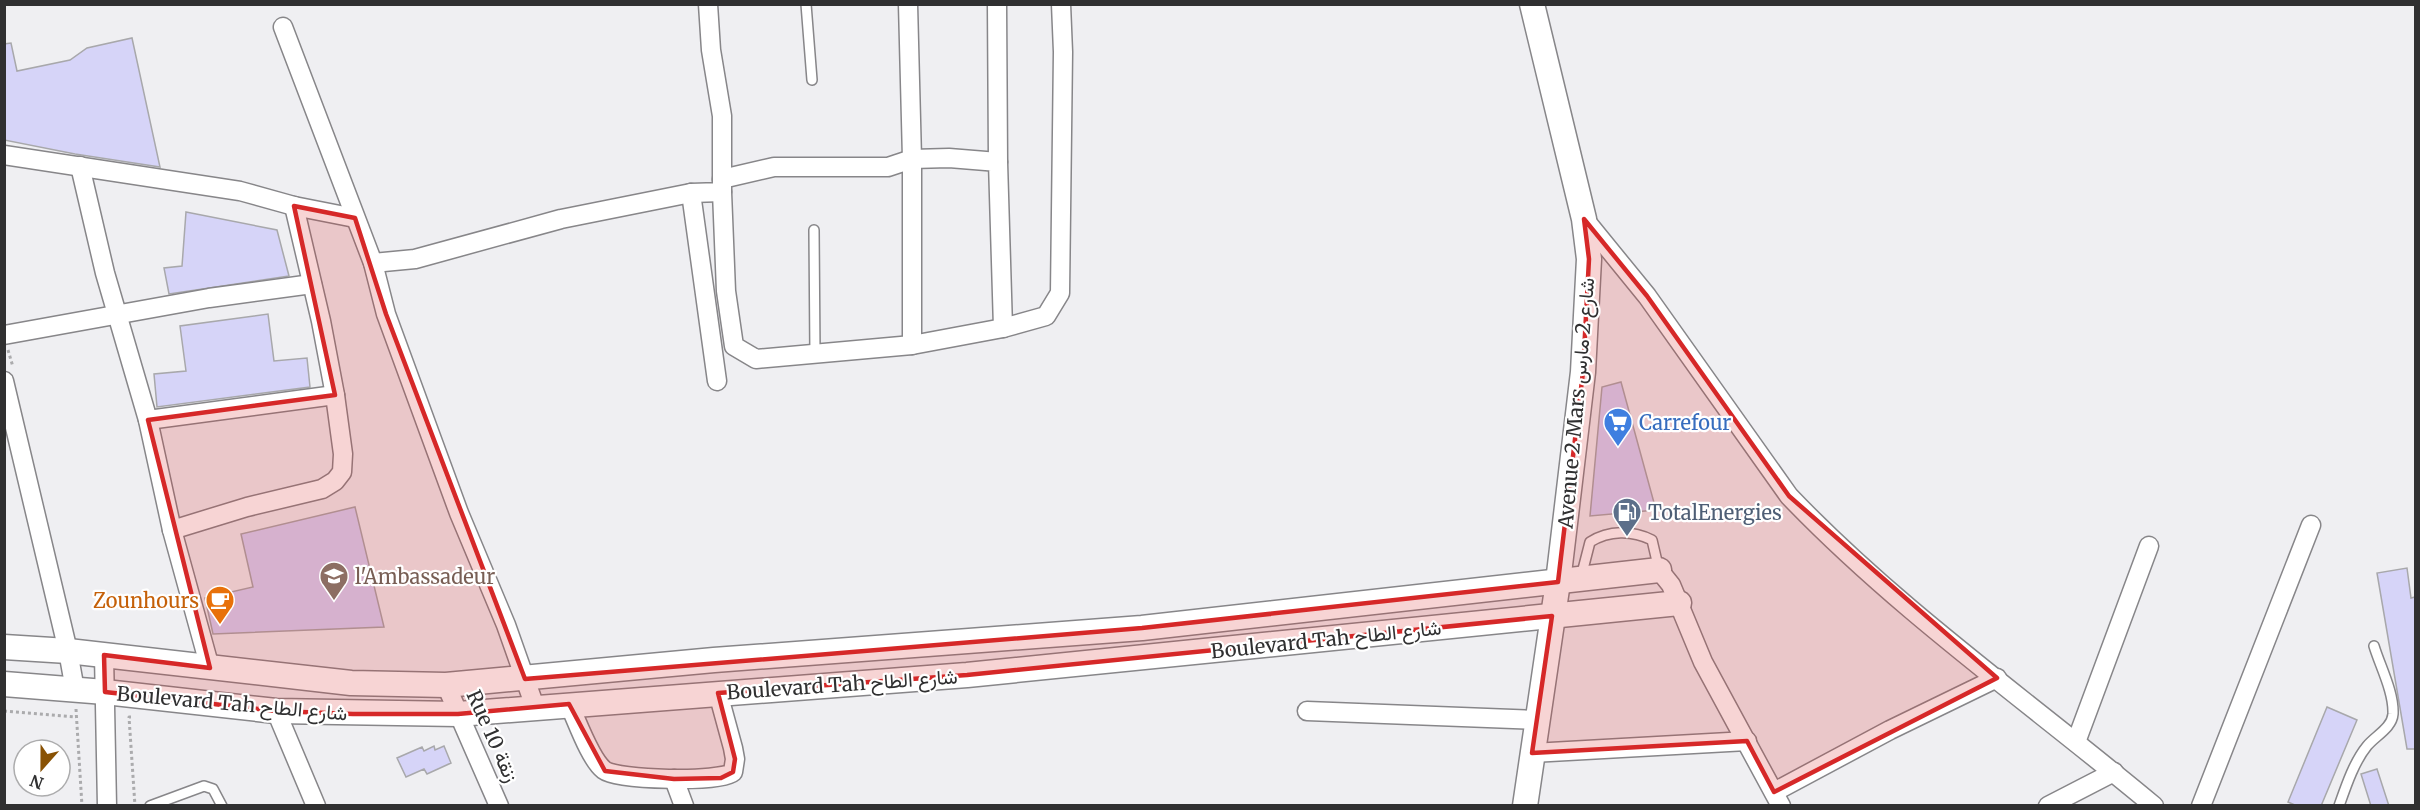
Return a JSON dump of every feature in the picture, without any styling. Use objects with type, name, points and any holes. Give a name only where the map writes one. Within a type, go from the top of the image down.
[{"type":"street","points":[[708,4],[711,50],[722,116],[726,291],[734,346],[756,359],[912,345],[1003,328],[1046,316],[1060,293],[1064,52],[1061,4]]},
{"type":"street","points":[[908,4],[912,159],[912,345]]},
{"type":"street","points":[[997,4],[998,162],[1003,328]]},
{"type":"street","name":"Avenue 2 Mars شارع 2 مارس","points":[[1525,806],[1552,616],[1569,581],[1589,259],[1584,219],[1532,4]]},
{"type":"street","points":[[284,27],[373,263],[390,325],[459,513],[506,625],[535,707]]},
{"type":"street","points":[[4,155],[240,191],[294,206],[355,218]]},
{"type":"street","points":[[373,263],[415,259],[561,219],[722,186],[774,167],[888,167],[912,159],[949,158],[998,162]]},
{"type":"street","points":[[80,166],[117,314],[148,420],[172,530],[210,668]]},
{"type":"street","points":[[691,193],[717,381]]},
{"type":"street","points":[[172,530],[247,507],[306,493],[335,481],[342,472],[344,465],[335,395],[321,321],[294,206]]},
{"type":"street","points":[[1584,219],[1647,296],[1789,496],[1898,598],[2154,806]]},
{"type":"street","points":[[4,335],[117,314],[312,284]]},
{"type":"street","points":[[4,381],[68,651],[75,690]]},
{"type":"street","points":[[148,420],[335,395]]},
{"type":"street","points":[[2201,806],[2311,525]]},
{"type":"street","points":[[2076,742],[2149,546]]},
{"type":"street","points":[[1659,570],[1671,585],[1703,662],[1778,799],[1890,730],[1996,678]]},
{"type":"street","name":"Boulevard Tah شارع الطاح","points":[[4,647],[68,651],[351,683],[446,685],[714,660],[1142,628],[1659,570]]},
{"type":"street","name":"Boulevard Tah شارع الطاح","points":[[4,684],[105,692],[276,711],[458,714],[967,675],[1678,603]]},
{"type":"street","points":[[104,655],[107,806]]},
{"type":"street","name":"Rue 10 زنقة","points":[[446,685],[500,806]]},
{"type":"street","points":[[569,704],[597,761],[605,771],[623,776],[674,779],[721,778],[733,772],[735,767],[733,748],[718,693]]},
{"type":"street","points":[[276,711],[316,806]]},
{"type":"street","points":[[1306,711],[1537,720]]},
{"type":"street","points":[[1532,753],[1747,741]]},
{"type":"street","points":[[2048,806],[2114,772]]},
{"type":"street","points":[[674,779],[684,806]]},
{"type":"lane","points":[[806,4],[812,80]]},
{"type":"lane","points":[[814,230],[815,354]]},
{"type":"lane","points":[[1569,581],[1590,542],[1600,536],[1625,532],[1641,534],[1652,540],[1659,570]]},
{"type":"lane","points":[[2339,806],[2365,748],[2391,721],[2391,700],[2374,646]]},
{"type":"lane","points":[[150,806],[201,786],[213,789],[222,806]]},
{"type":"path","points":[[75,690],[82,806]]},
{"type":"path","points":[[4,711],[76,717]]},
{"type":"path","points":[[135,806],[129,717],[140,718]]},
{"type":"highlighted area","points":[[294,206],[355,218],[386,314],[525,679],[1142,628],[1558,582],[1583,372],[1589,259],[1584,219],[1647,296],[1789,496],[1997,678],[1774,792],[1747,741],[1532,753],[1552,616],[967,675],[718,693],[735,759],[733,772],[721,778],[674,779],[605,771],[569,704],[458,714],[276,711],[105,692],[104,655],[210,668],[148,420],[335,395]]},
{"type":"building","points":[[132,38],[160,167],[4,140],[4,44],[11,43],[17,71],[70,60],[87,48]]},
{"type":"building","points":[[186,212],[277,230],[289,276],[169,294],[164,268],[182,266]]},
{"type":"building","points":[[268,314],[274,361],[307,358],[310,387],[157,407],[154,374],[186,371],[180,326]]},
{"type":"building","name":"Carrefour","points":[[1621,382],[1656,510],[1590,516],[1602,387]]},
{"type":"building","points":[[355,507],[384,627],[213,634],[205,598],[253,587],[241,534]]},
{"type":"building","points":[[2407,568],[2411,598],[2415,597],[2415,749],[2407,749],[2377,573]]},
{"type":"building","points":[[2327,707],[2357,720],[2321,806],[2297,806],[2288,802]]},
{"type":"building","points":[[434,746],[435,750],[444,746],[451,763],[427,774],[424,769],[406,777],[397,758],[422,747],[424,751]]},
{"type":"building","points":[[2377,769],[2389,806],[2371,806],[2361,774]]},
{"type":"place","name":"Carrefour","points":[[1618,448]]},
{"type":"place","name":"TotalEnergies","points":[[1627,538]]},
{"type":"place","name":"l'Ambassadeur","points":[[334,602]]},
{"type":"place","name":"Zounhours","points":[[220,626]]}]
